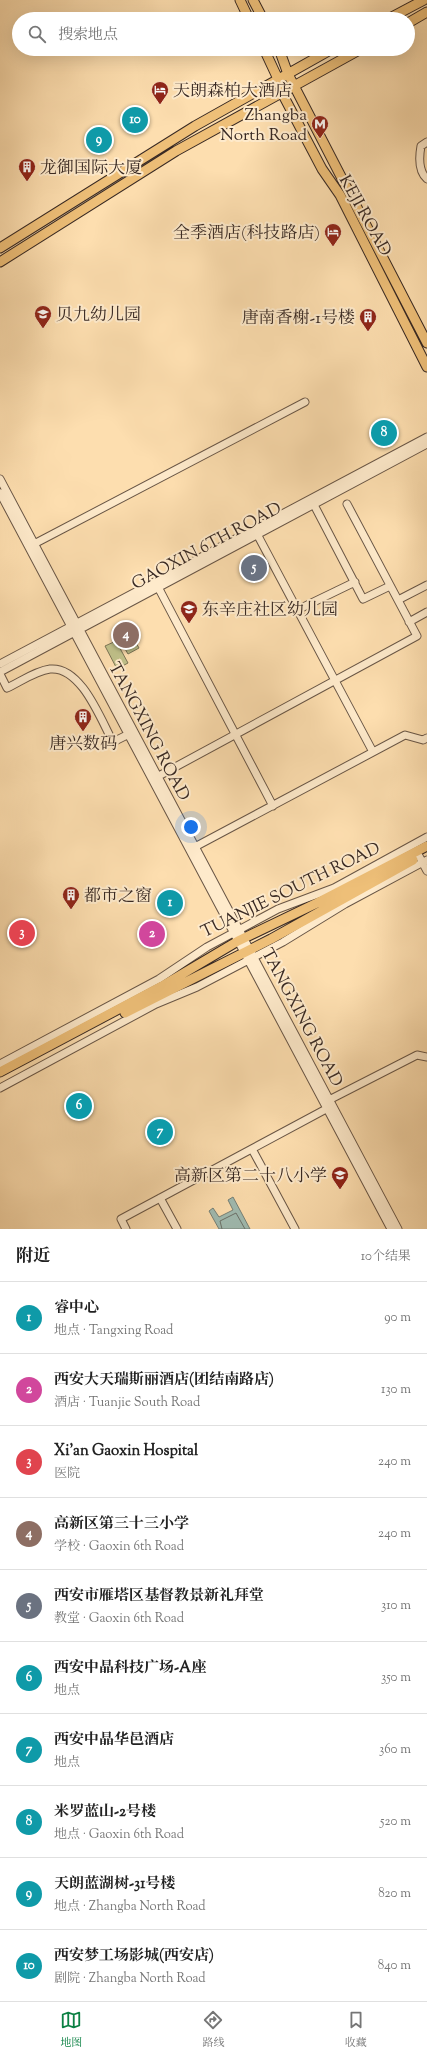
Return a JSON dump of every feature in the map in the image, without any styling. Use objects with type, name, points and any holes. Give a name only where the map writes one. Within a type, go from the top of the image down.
[{"type":"main road","points":[[240,0],[246,12]]},
{"type":"main road","points":[[253,0],[259,12]]},
{"type":"main road","points":[[401,12],[424,0]]},
{"type":"main road","points":[[415,19],[427,12]]},
{"type":"main road","name":"KEJI ROAD","points":[[267,56],[278,79],[282,93],[322,169],[340,195],[427,367]]},
{"type":"main road","name":"KEJI ROAD","points":[[282,56],[294,86],[427,343]]},
{"type":"main road","points":[[0,248],[195,126],[320,56]]},
{"type":"main road","points":[[0,262],[176,151],[348,56]]},
{"type":"main road","name":"TUANJIE SOUTH ROAD","points":[[0,1072],[162,986],[239,936],[427,846]]},
{"type":"main road","name":"TUANJIE SOUTH ROAD","points":[[0,1079],[164,992],[249,955],[424,858]]},
{"type":"street","points":[[427,142],[421,146],[418,159],[423,176],[427,180]]},
{"type":"street","points":[[34,544],[305,402]]},
{"type":"street","name":"GAOXIN 6TH ROAD","points":[[0,664],[158,587],[257,534],[427,437]]},
{"type":"street","name":"GAOXIN 6TH ROAD","points":[[0,673],[75,628],[312,502],[427,444]]},
{"type":"street","name":"TANGXING ROAD","points":[[0,479],[129,734],[155,777]]},
{"type":"street","name":"TANGXING ROAD","points":[[0,493],[75,628],[193,848],[391,1229]]},
{"type":"street","points":[[312,502],[363,599],[390,586]]},
{"type":"street","points":[[155,777],[417,636],[347,504]]},
{"type":"street","points":[[257,534],[373,752]]},
{"type":"street","points":[[297,610],[354,582]]},
{"type":"street","points":[[398,600],[427,585]]},
{"type":"street","points":[[158,587],[273,806]]},
{"type":"street","points":[[409,622],[427,612]]},
{"type":"street","points":[[0,673],[7,688],[48,670],[60,669],[80,684],[113,742],[129,734]]},
{"type":"street","points":[[193,848],[405,736],[423,740],[427,738]]},
{"type":"street","name":"TUANJIE SOUTH ROAD","points":[[0,1064],[159,979],[183,961],[239,936],[293,902],[334,888],[427,837]]},
{"type":"street","points":[[424,858],[427,871]]},
{"type":"street","name":"TUANJIE SOUTH ROAD","points":[[0,1088],[156,1004],[197,987],[249,955]]},
{"type":"street","points":[[126,1229],[121,1219],[252,1149],[327,1104],[417,1055],[427,1058]]},
{"type":"street","name":"TANGXING ROAD","points":[[327,1104],[398,1229]]},
{"type":"street","points":[[252,1149],[295,1229]]},
{"type":"street","points":[[160,1198],[177,1229]]},
{"type":"green space","points":[[128,629],[139,648],[128,654],[117,635]]},
{"type":"green space","points":[[116,641],[128,663],[117,669],[105,646]]},
{"type":"water","points":[[233,1197],[250,1229],[219,1229],[209,1211],[213,1208],[219,1217],[233,1210],[228,1200]]},
{"type":"place","name":"天朗森柏大酒店","points":[[160,105]]},
{"type":"place","name":"西安梦工场影城(西安店)","points":[[135,120]]},
{"type":"place","name":"Zhangba North Road","points":[[320,139]]},
{"type":"place","name":"天朗蓝湖树-31号楼","points":[[99,140]]},
{"type":"place","name":"龙御国际大厦","points":[[27,182]]},
{"type":"place","name":"全季酒店(科技路店)","points":[[333,247]]},
{"type":"place","name":"贝九幼儿园","points":[[43,329]]},
{"type":"place","name":"唐南香榭-1号楼","points":[[368,332]]},
{"type":"place","name":"米罗蓝山-2号楼","points":[[384,433]]},
{"type":"place","name":"西安市雁塔区基督教景新礼拜堂","points":[[254,568]]},
{"type":"place","name":"东辛庄社区幼儿园","points":[[189,624]]},
{"type":"place","name":"高新区第三十三小学","points":[[126,635]]},
{"type":"place","name":"唐兴数码","points":[[83,732]]},
{"type":"place","name":"睿中心","points":[[170,903]]},
{"type":"place","name":"都市之窗","points":[[71,910]]},
{"type":"place","name":"Xi'an Gaoxin Hospital","points":[[22,933]]},
{"type":"place","name":"西安大天瑞斯丽酒店(团结南路店)","points":[[152,934]]},
{"type":"place","name":"西安中晶科技广场-A座","points":[[79,1106]]},
{"type":"place","name":"西安中晶华邑酒店","points":[[160,1132]]},
{"type":"place","name":"高新区第二十八小学","points":[[340,1190]]}]
